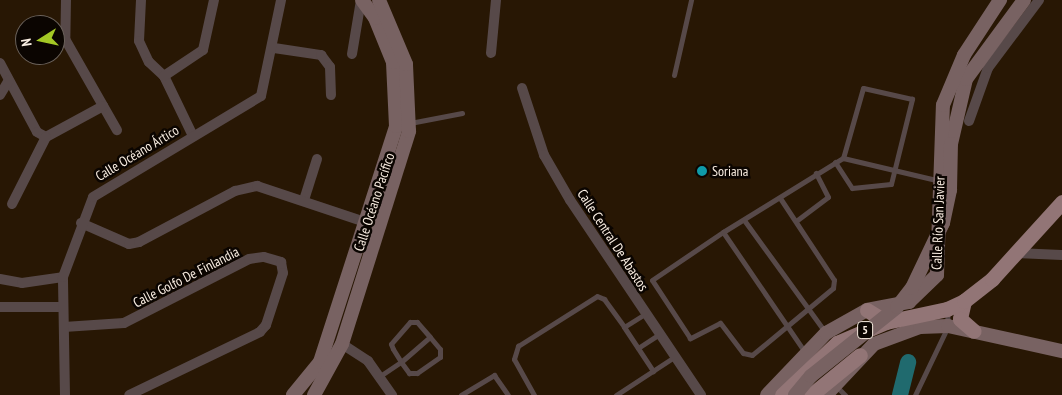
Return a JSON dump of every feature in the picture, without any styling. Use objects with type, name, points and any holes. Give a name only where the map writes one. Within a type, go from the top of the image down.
[{"type":"main road","points":[[974,331],[960,319],[964,301],[1021,248],[1062,202]]},
{"type":"main road","name":"5","points":[[774,392],[795,385],[837,343],[889,322],[947,309],[964,301]]},
{"type":"main road","points":[[862,312],[889,322],[909,302]]},
{"type":"main road","points":[[811,395],[832,389],[860,354]]},
{"type":"main road","points":[[795,385],[801,355]]},
{"type":"street","points":[[66,0],[65,39],[118,130]]},
{"type":"street","points":[[141,0],[139,41],[149,62],[164,76],[194,136]]},
{"type":"street","points":[[164,76],[203,50],[214,0]]},
{"type":"street","name":"Calle Océano Ártico","points":[[65,395],[63,278],[81,223],[99,190],[261,96],[274,48],[281,0]]},
{"type":"street","points":[[352,54],[362,0]]},
{"type":"street","name":"Calle Océano Pacífico","points":[[292,395],[320,362],[392,147],[397,106],[386,41],[362,0]]},
{"type":"street","name":"Calle Océano Pacífico","points":[[314,395],[342,344],[399,171],[410,124],[406,64],[379,0]]},
{"type":"street","points":[[491,53],[496,0]]},
{"type":"street","name":"Calle Río San Javier","points":[[909,302],[937,275],[940,125],[949,84],[1000,0]]},
{"type":"street","points":[[795,385],[811,376],[897,307],[912,288],[943,223],[950,190],[951,144],[966,79],[1024,0]]},
{"type":"street","points":[[969,121],[988,68],[1039,0]]},
{"type":"street","points":[[274,48],[321,55],[330,68],[330,95]]},
{"type":"street","points":[[0,63],[37,132],[46,137]]},
{"type":"street","points":[[0,95],[8,80]]},
{"type":"street","name":"Calle Central De Abastos","points":[[522,88],[544,155],[658,335],[701,395]]},
{"type":"street","points":[[12,204],[46,137],[103,106]]},
{"type":"street","points":[[304,200],[317,159]]},
{"type":"street","points":[[81,223],[129,244],[246,188],[266,187],[368,223]]},
{"type":"street","points":[[1021,248],[1039,254],[1062,255]]},
{"type":"street","name":"Calle Golfo De Finlandia","points":[[64,327],[124,323],[249,259],[264,257],[280,262],[283,273],[266,325],[260,332],[129,395]]},
{"type":"street","points":[[0,279],[22,283],[63,278]]},
{"type":"street","points":[[774,392],[801,355],[826,333],[862,312],[909,302]]},
{"type":"street","points":[[0,308],[63,307]]},
{"type":"street","points":[[837,343],[862,312]]},
{"type":"street","points":[[860,354],[889,336],[920,327],[948,326],[1062,351]]},
{"type":"street","points":[[342,344],[368,361],[392,395]]},
{"type":"lane","points":[[674,75],[691,0]]},
{"type":"lane","points":[[835,162],[849,186],[857,190],[889,185],[896,169],[912,99],[863,88],[855,110],[843,158]]},
{"type":"lane","points":[[410,124],[462,113]]},
{"type":"lane","points":[[780,198],[836,284],[763,346],[747,356],[720,322],[690,338],[653,285],[654,276],[780,198],[816,173],[843,158],[896,169],[940,181]]},
{"type":"lane","points":[[796,221],[828,197],[816,173]]},
{"type":"lane","points":[[744,220],[805,309],[826,333]]},
{"type":"lane","points":[[723,232],[785,326],[801,355]]},
{"type":"lane","points":[[534,395],[514,359],[518,346],[597,296],[604,299],[653,371]]},
{"type":"lane","points":[[916,395],[948,326],[947,309]]},
{"type":"lane","points":[[624,327],[645,314]]},
{"type":"lane","points":[[410,322],[417,322],[430,337],[440,349],[440,357],[413,374],[402,362],[391,344],[410,322]]},
{"type":"lane","points":[[638,348],[658,335]]},
{"type":"lane","points":[[380,376],[402,362],[430,337]]},
{"type":"lane","points":[[616,395],[674,357]]},
{"type":"lane","points":[[461,395],[494,375],[508,395]]},
{"type":"waterway","points":[[900,395],[908,362]]},
{"type":"place","name":"Soriana","points":[[702,171]]}]
